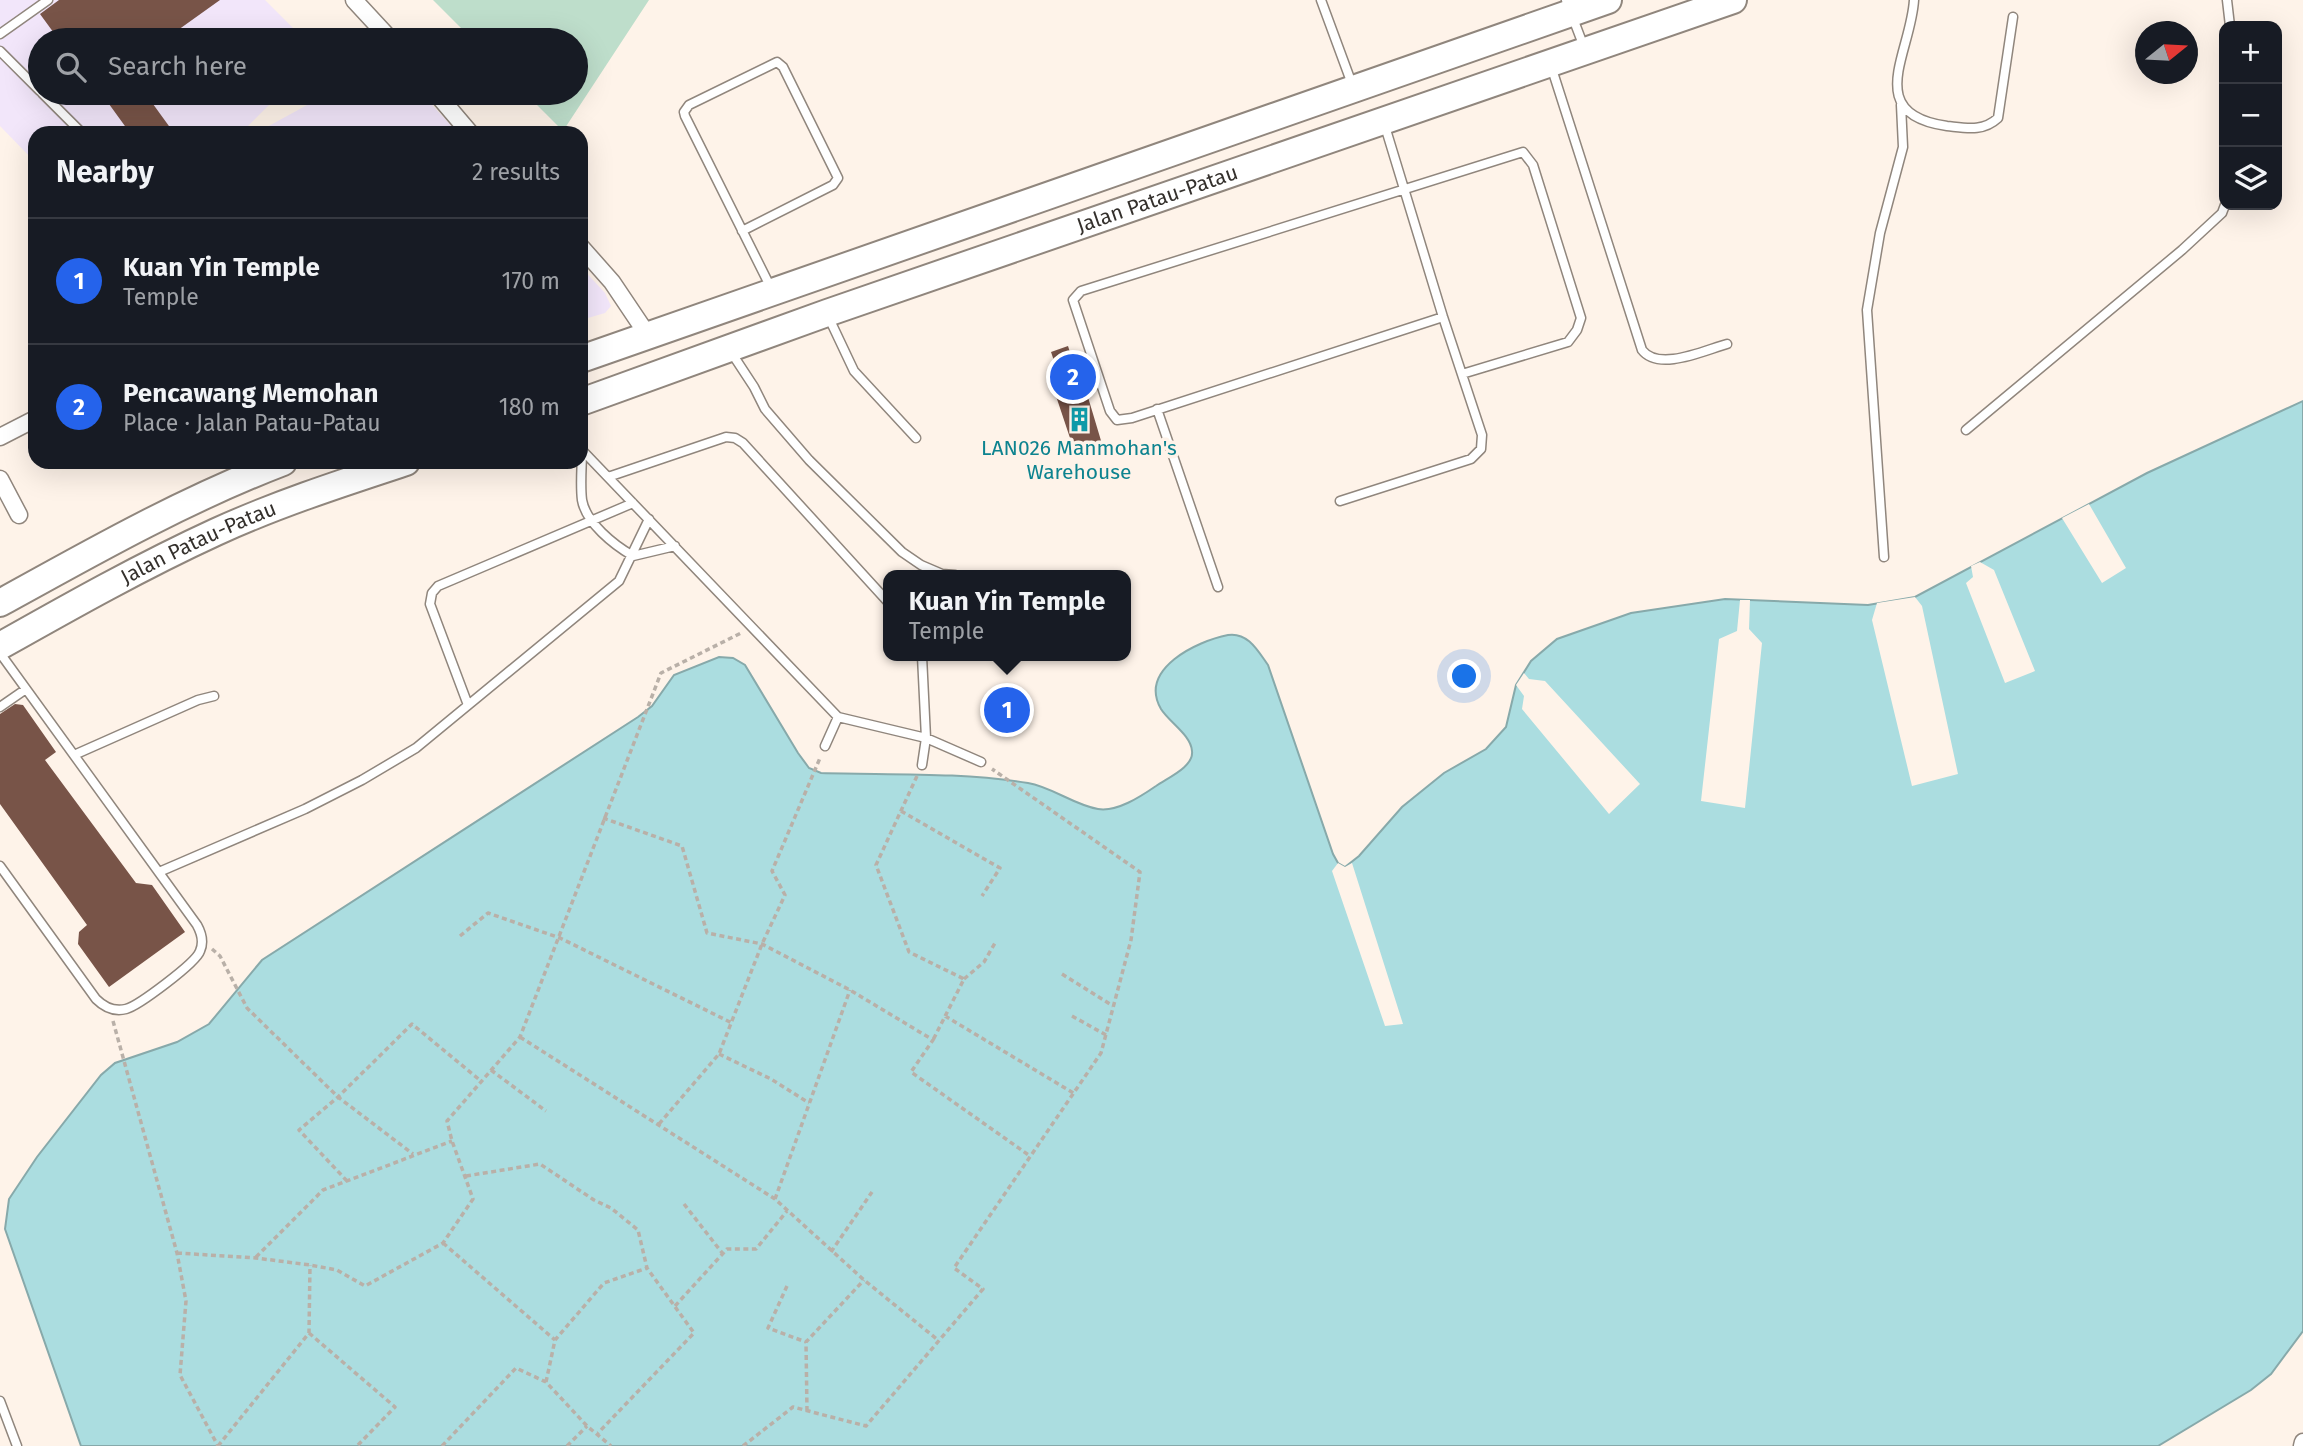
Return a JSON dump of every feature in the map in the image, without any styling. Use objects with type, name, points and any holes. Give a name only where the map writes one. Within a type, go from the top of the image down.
[{"type":"main road","name":"Jalan Patau-Patau","points":[[588,357],[1354,90],[1569,6],[1608,0]]},
{"type":"main road","name":"Jalan Patau-Patau","points":[[588,400],[827,313],[1733,0]]},
{"type":"main road","name":"Jalan Patau-Patau","points":[[0,603],[190,501],[266,469]]},
{"type":"main road","name":"Jalan Patau-Patau","points":[[0,646],[135,570],[218,531],[290,501],[384,469]]},
{"type":"street","points":[[354,0],[380,28]]},
{"type":"street","points":[[446,105],[464,126]]},
{"type":"street","points":[[588,255],[612,282],[649,337]]},
{"type":"street","points":[[0,438],[28,423]]},
{"type":"street","points":[[0,479],[19,516]]},
{"type":"lane","points":[[0,34],[48,0]]},
{"type":"lane","points":[[1321,0],[1354,90]]},
{"type":"lane","points":[[1884,557],[1867,310],[1880,233],[1903,147],[1901,105],[1895,88],[1914,0]]},
{"type":"lane","points":[[2227,0],[2229,21]]},
{"type":"lane","points":[[1569,6],[1585,50]]},
{"type":"lane","points":[[1901,105],[1912,114],[1934,124],[1968,129],[1988,127],[1998,118],[2001,106],[2012,17]]},
{"type":"lane","points":[[0,51],[28,79]]},
{"type":"lane","points":[[743,231],[834,185],[838,178],[783,67],[777,62],[689,105],[684,112],[743,231],[774,293]]},
{"type":"lane","points":[[1550,63],[1642,350],[1647,356],[1660,361],[1727,344]]},
{"type":"lane","points":[[54,105],[75,126]]},
{"type":"lane","points":[[1340,502],[1471,459],[1481,449],[1482,435],[1383,120]]},
{"type":"lane","points":[[1443,317],[1132,418],[1117,420],[1110,411],[1073,300],[1081,291],[1523,152],[1533,165],[1581,318],[1577,330],[1568,342],[1462,374]]},
{"type":"lane","points":[[1966,430],[2182,250],[2223,210]]},
{"type":"lane","points":[[827,313],[854,371],[916,438]]},
{"type":"lane","points":[[730,349],[765,409],[809,460],[902,552],[932,570]]},
{"type":"lane","points":[[1157,409],[1218,587]]},
{"type":"lane","points":[[608,477],[726,437],[734,438],[743,443],[883,597]]},
{"type":"lane","points":[[588,456],[838,717],[926,738],[981,762]]},
{"type":"lane","points":[[581,469],[582,502],[592,520],[619,548],[633,556],[675,546]]},
{"type":"lane","points":[[468,705],[430,604],[432,593],[439,586],[633,503]]},
{"type":"lane","points":[[159,872],[305,809],[416,748],[619,581],[649,519]]},
{"type":"lane","points":[[0,653],[197,925],[202,941],[201,950],[191,964],[134,1006],[110,1009],[96,999],[0,866]]},
{"type":"lane","points":[[922,661],[926,738],[922,765]]},
{"type":"lane","points":[[0,707],[26,689]]},
{"type":"lane","points":[[74,755],[214,696]]},
{"type":"lane","points":[[825,746],[838,717]]},
{"type":"lane","points":[[0,1401],[17,1446]]},
{"type":"path","points":[[177,1253],[256,1258],[310,1265],[337,1270],[365,1286],[443,1243],[473,1199],[447,1121],[520,1037],[661,673],[752,627]]},
{"type":"path","points":[[659,1124],[719,1054],[762,944],[785,895],[772,871],[825,746]]},
{"type":"path","points":[[743,1446],[793,1407],[866,1426],[983,1289],[954,1268],[1101,1053],[1131,940],[1140,872],[981,762]]},
{"type":"path","points":[[922,765],[876,865],[909,951],[964,979]]},
{"type":"path","points":[[901,811],[1000,869],[982,896]]},
{"type":"path","points":[[603,818],[682,846],[707,933],[762,944],[850,990],[933,1040]]},
{"type":"path","points":[[460,936],[488,913],[560,938],[732,1023]]},
{"type":"path","points":[[202,941],[220,956],[247,1008],[338,1097],[413,1154]]},
{"type":"path","points":[[995,943],[984,962],[964,979],[933,1040],[911,1072],[1030,1157]]},
{"type":"path","points":[[1062,974],[1113,1006]]},
{"type":"path","points":[[775,1199],[850,990]]},
{"type":"path","points":[[110,1009],[177,1253],[186,1301],[180,1375],[218,1446],[309,1333],[310,1265]]},
{"type":"path","points":[[946,1016],[1074,1094]]},
{"type":"path","points":[[1072,1016],[1106,1035]]},
{"type":"path","points":[[347,1181],[299,1129],[338,1097],[412,1024],[481,1081]]},
{"type":"path","points":[[520,1037],[775,1199],[831,1252],[938,1340]]},
{"type":"path","points":[[719,1054],[771,1079],[809,1103]]},
{"type":"path","points":[[491,1070],[547,1111]]},
{"type":"path","points":[[256,1258],[323,1190],[452,1141]]},
{"type":"path","points":[[466,1176],[540,1164],[594,1200],[611,1208],[638,1230],[647,1268],[694,1332],[598,1433]]},
{"type":"path","points":[[831,1252],[872,1192]]},
{"type":"path","points":[[684,1204],[723,1254]]},
{"type":"path","points":[[674,1307],[727,1248],[756,1249],[787,1211]]},
{"type":"path","points":[[443,1243],[555,1340]]},
{"type":"path","points":[[546,1382],[555,1340],[604,1283],[647,1268]]},
{"type":"path","points":[[807,1411],[806,1342],[864,1280]]},
{"type":"path","points":[[788,1286],[768,1328],[806,1342]]},
{"type":"path","points":[[309,1333],[395,1407],[357,1446]]},
{"type":"path","points":[[442,1446],[516,1368],[546,1382],[587,1426],[611,1446]]},
{"type":"path","points":[[567,1446],[587,1426]]},
{"type":"shaded area","points":[[0,0],[265,0],[293,28],[28,28],[28,105],[269,105],[248,126],[28,126],[28,155],[0,126]]},
{"type":"shaded area","points":[[307,105],[432,105],[452,126],[269,126]]},
{"type":"shaded area","points":[[588,275],[605,293],[611,306],[605,313],[588,318]]},
{"type":"green space","points":[[433,0],[649,0],[588,93],[588,28],[461,28]]},
{"type":"green space","points":[[537,105],[580,105],[566,126],[558,126]]},
{"type":"water","points":[[2303,401],[2303,1331],[2271,1374],[2251,1390],[2158,1446],[81,1446],[5,1229],[9,1199],[37,1157],[101,1075],[115,1063],[177,1042],[209,1024],[262,960],[638,717],[652,706],[674,675],[719,657],[733,658],[745,665],[798,753],[809,768],[821,773],[1002,779],[1037,785],[1080,804],[1105,809],[1120,806],[1143,795],[1179,772],[1189,762],[1191,745],[1161,709],[1156,695],[1157,681],[1164,670],[1174,659],[1201,643],[1228,635],[1241,636],[1252,644],[1268,665],[1333,854],[1338,863],[1345,867],[1359,856],[1402,807],[1444,773],[1486,749],[1506,727],[1516,685],[1531,661],[1557,639],[1631,613],[1725,599],[1868,605],[1915,597],[2147,473]]},
{"type":"pier","points":[[2089,504],[2126,568],[2102,583],[2062,518]]},
{"type":"pier","points":[[1980,562],[1994,570],[2035,671],[2005,683],[1966,583],[1973,577],[1971,566]]},
{"type":"pier","points":[[1915,597],[1922,606],[1958,774],[1912,786],[1872,620],[1877,603]]},
{"type":"pier","points":[[1740,600],[1750,600],[1749,629],[1762,643],[1745,808],[1701,801],[1719,639],[1737,631]]},
{"type":"pier","points":[[1524,673],[1529,679],[1545,681],[1640,784],[1609,814],[1522,709],[1524,696],[1516,685]]},
{"type":"pier","points":[[1338,863],[1345,867],[1352,863],[1403,1024],[1385,1026],[1332,871]]},
{"type":"building","points":[[59,0],[220,0],[181,28],[50,28],[40,14]]},
{"type":"building","points":[[110,105],[154,105],[169,126],[125,126]]},
{"type":"building","name":"LAN026 Manmohan's Warehouse","points":[[1068,346],[1075,368],[1079,367],[1102,444],[1075,453],[1055,393],[1064,390],[1051,352]]},
{"type":"building","points":[[15,704],[23,705],[56,752],[45,760],[136,883],[152,885],[185,932],[109,987],[78,944],[79,932],[87,925],[0,804],[0,714]]},
{"type":"place","name":"Pencawang Memohan","points":[[1073,377]]},
{"type":"place","name":"LAN026 Manmohan's Warehouse","points":[[1079,419]]},
{"type":"place","name":"Kuan Yin Temple","points":[[1007,710]]}]
